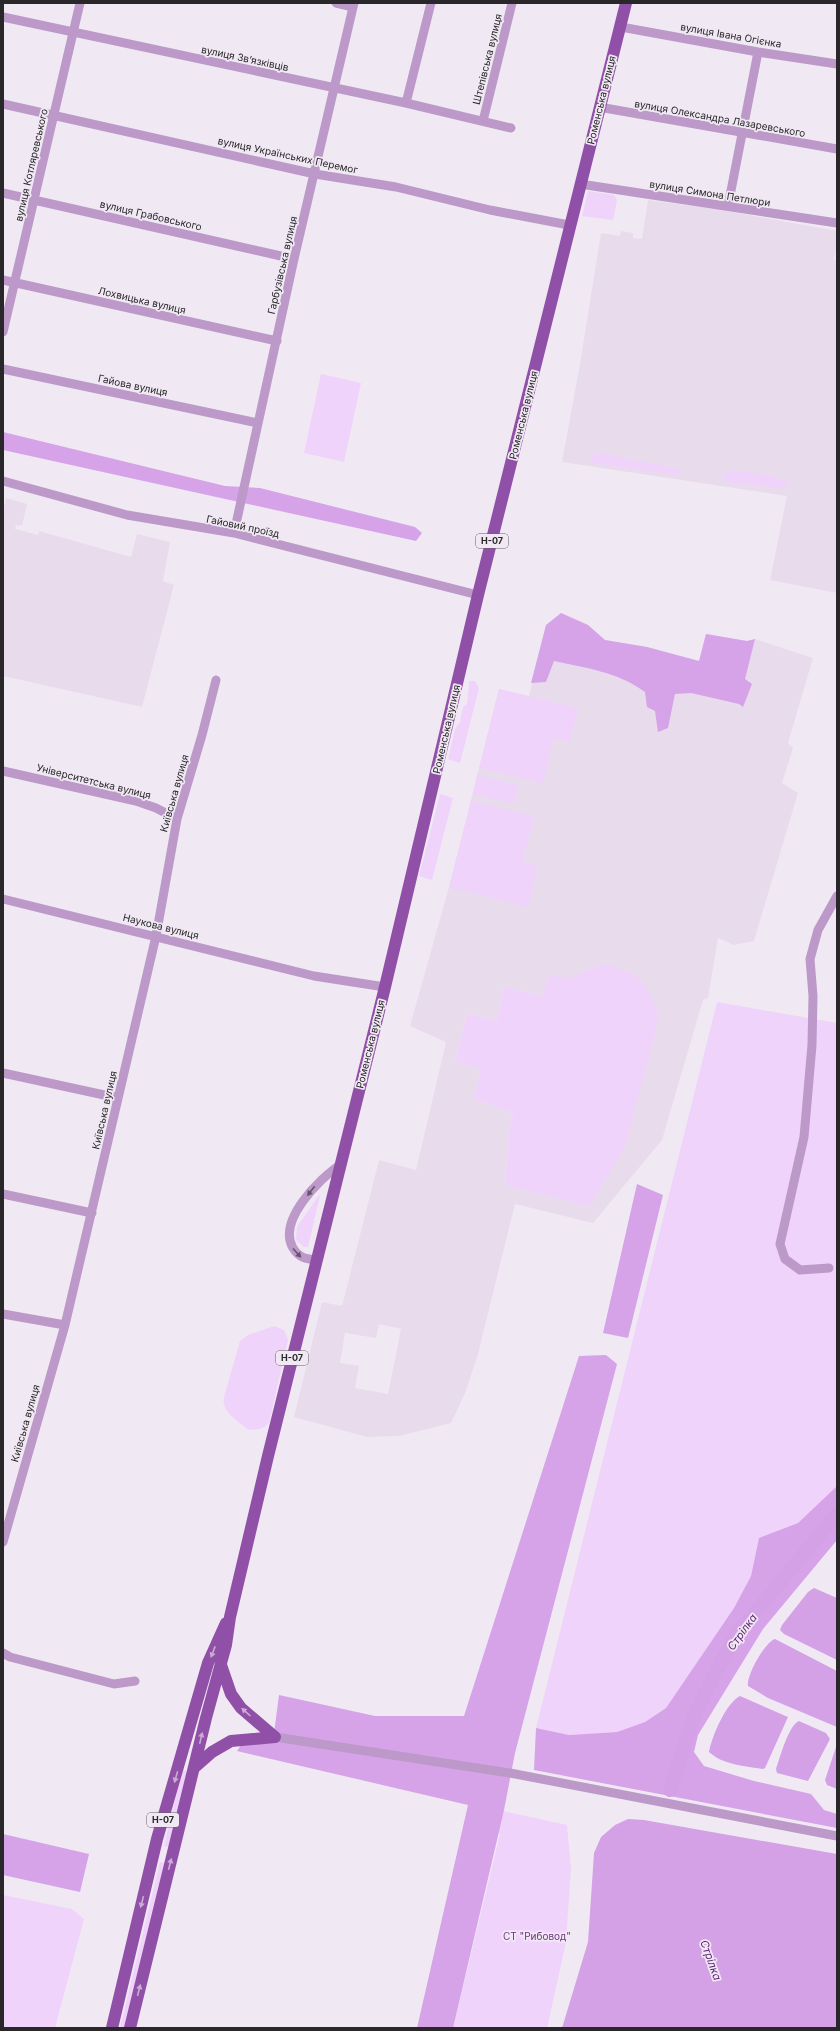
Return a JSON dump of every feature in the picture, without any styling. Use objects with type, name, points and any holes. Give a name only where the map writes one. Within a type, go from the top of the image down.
[{"type":"main road","name":"Роменська вулиця","points":[[230,1617],[268,1456],[385,987],[478,595],[626,3]]},
{"type":"main road","name":"Н-07","points":[[130,2028],[226,1646],[230,1617]]},
{"type":"main road","name":"Н-07","points":[[112,2028],[160,1832],[208,1663],[230,1617]]},
{"type":"main road","points":[[221,1665],[231,1694],[241,1708],[275,1737]]},
{"type":"main road","points":[[195,1767],[212,1752],[231,1741],[275,1737]]},
{"type":"street","name":"вулиця Котляревського","points":[[3,332],[80,3]]},
{"type":"street","points":[[336,3],[353,5]]},
{"type":"street","points":[[406,103],[431,3]]},
{"type":"street","name":"Штепівська вулиця","points":[[483,121],[512,3]]},
{"type":"street","name":"Гарбузівська вулиця","points":[[234,533],[294,259],[335,88],[353,5]]},
{"type":"street","name":"вулиця Звʼязківців","points":[[3,17],[406,103],[511,128]]},
{"type":"street","name":"вулиця Івана Огієнка","points":[[621,27],[758,52],[837,64]]},
{"type":"street","points":[[728,206],[758,52]]},
{"type":"street","name":"вулиця Українських Перемог","points":[[3,104],[315,174],[396,187],[490,210],[570,225]]},
{"type":"street","name":"вулиця Олександра Лазаревського","points":[[599,107],[837,150]]},
{"type":"street","name":"вулиця Симона Петлюри","points":[[580,184],[837,223]]},
{"type":"street","name":"вулиця Грабовського","points":[[3,193],[294,259]]},
{"type":"street","name":"Лохвицька вулиця","points":[[3,280],[277,341]]},
{"type":"street","name":"Гайова вулиця","points":[[3,369],[258,423]]},
{"type":"street","name":"Гайовий проїзд","points":[[3,481],[127,515],[234,533],[478,595]]},
{"type":"street","name":"Київська вулиця","points":[[3,1542],[65,1325],[156,936],[177,818],[202,735],[216,680]]},
{"type":"street","name":"Університетська вулиця","points":[[3,771],[136,801],[177,818]]},
{"type":"street","points":[[829,1268],[800,1270],[785,1258],[780,1244],[804,1137],[812,1045],[813,996],[810,959],[818,930],[837,896]]},
{"type":"street","name":"Наукова вулиця","points":[[3,899],[314,976],[385,987]]},
{"type":"street","points":[[3,1073],[118,1098]]},
{"type":"street","points":[[317,1260],[303,1259],[295,1252],[288,1234],[299,1209],[308,1196],[328,1173],[340,1165]]},
{"type":"street","points":[[3,1194],[92,1213]]},
{"type":"street","points":[[3,1314],[65,1325]]},
{"type":"street","points":[[3,1653],[10,1657],[114,1684],[135,1681]]},
{"type":"street","points":[[275,1737],[510,1773],[837,1836]]},
{"type":"shaded area","points":[[648,200],[722,210],[837,231],[837,245],[834,260],[837,261],[837,593],[770,580],[787,496],[562,462],[580,364],[601,233],[620,236],[621,231],[633,233],[633,238],[642,239]]},
{"type":"shaded area","points":[[3,432],[225,486],[260,488],[415,527],[422,533],[416,541],[3,450]]},
{"type":"shaded area","points":[[6,498],[27,504],[22,526],[16,525],[15,529],[38,535],[39,531],[131,557],[137,534],[170,542],[163,581],[174,585],[142,707],[3,676],[3,512]]},
{"type":"shaded area","points":[[561,613],[588,625],[605,640],[647,647],[699,661],[706,634],[747,641],[755,639],[813,658],[788,743],[793,748],[782,783],[798,793],[754,941],[734,945],[718,938],[708,998],[703,1000],[662,1140],[593,1223],[515,1204],[478,1354],[466,1391],[451,1423],[399,1436],[367,1437],[294,1417],[322,1302],[342,1306],[379,1160],[416,1170],[446,1042],[410,1026],[449,887],[499,689],[529,696],[546,625]],"holes":[[[590,968],[505,1185],[509,1129],[513,1113],[474,1099],[481,1069],[455,1062],[467,1014],[496,1021],[504,987],[543,996],[549,975],[571,979]],[[379,1324],[401,1329],[388,1394],[355,1388],[359,1366],[340,1363],[345,1333],[376,1338]]]},
{"type":"shaded area","points":[[561,613],[588,625],[605,640],[647,647],[699,661],[706,634],[747,641],[755,639],[745,679],[752,684],[743,707],[739,704],[691,693],[675,694],[668,728],[658,732],[655,711],[647,707],[645,692],[635,685],[613,675],[554,661],[546,682],[531,683],[546,625]]},
{"type":"shaded area","points":[[637,1184],[663,1195],[628,1338],[603,1333]]},
{"type":"shaded area","points":[[606,1355],[617,1364],[515,1753],[504,1810],[453,2028],[417,2028],[468,1805],[237,1751],[243,1742],[273,1741],[279,1695],[375,1716],[464,1716],[579,1356]]},
{"type":"shaded area","points":[[837,1486],[837,1540],[763,1629],[698,1735],[694,1752],[704,1766],[754,1781],[811,1794],[824,1810],[837,1814],[837,1828],[534,1770],[536,1728],[569,1735],[617,1732],[645,1722],[666,1708],[734,1608],[751,1576],[759,1538],[798,1523]]},
{"type":"shaded area","points":[[3,1834],[89,1854],[80,1892],[3,1875]]},
{"type":"green space","points":[[588,191],[614,195],[617,200],[613,220],[582,216]]},
{"type":"green space","points":[[321,374],[361,383],[344,462],[304,453]]},
{"type":"green space","points":[[599,453],[685,470],[675,475],[591,463],[591,456]]},
{"type":"green space","points":[[735,470],[774,476],[791,485],[784,488],[725,482],[721,476]]},
{"type":"green space","points":[[475,681],[479,688],[460,763],[448,759],[455,729],[460,722],[463,707],[467,704],[468,682]]},
{"type":"green space","points":[[499,689],[578,708],[570,742],[554,738],[543,783],[479,768]]},
{"type":"green space","points":[[477,775],[519,785],[514,804],[473,794]]},
{"type":"green space","points":[[440,794],[453,798],[432,880],[419,876]]},
{"type":"green space","points":[[471,801],[534,816],[523,862],[538,866],[528,907],[449,887]]},
{"type":"green space","points":[[608,965],[628,972],[642,982],[648,989],[659,1018],[625,1148],[589,1206],[505,1185],[509,1129],[513,1113],[474,1099],[481,1069],[455,1062],[467,1014],[496,1021],[504,987],[543,996],[548,975],[571,978],[590,968]]},
{"type":"green space","points":[[717,1002],[837,1023],[837,1486],[798,1523],[759,1538],[751,1576],[734,1608],[666,1708],[645,1722],[617,1732],[569,1735],[536,1728]]},
{"type":"green space","points":[[319,1195],[308,1247],[304,1247],[296,1240],[297,1227]]},
{"type":"green space","points":[[274,1326],[284,1330],[288,1340],[269,1423],[259,1429],[247,1429],[227,1411],[224,1397],[240,1341],[248,1335]]},
{"type":"green space","points":[[182,1770],[188,1771],[169,1848],[164,1846]]},
{"type":"green space","name":"СТ \"Рибовод\"","points":[[481,1806],[567,1825],[571,1868],[566,1942],[547,2028],[453,2028],[500,1834],[476,1827]]},
{"type":"green space","points":[[160,1862],[165,1863],[125,2028],[120,2028]]},
{"type":"green space","points":[[3,1895],[72,1909],[84,1919],[55,2028],[3,2028]]},
{"type":"water","points":[[814,1588],[837,1598],[837,1660],[784,1634],[780,1630],[782,1625],[808,1592]]},
{"type":"water","points":[[775,1639],[837,1671],[837,1727],[768,1698],[748,1686],[750,1675],[757,1660],[766,1646]]},
{"type":"water","points":[[740,1696],[788,1717],[765,1768],[763,1769],[727,1762],[709,1752],[713,1737],[720,1721],[730,1705]]},
{"type":"water","points":[[799,1721],[826,1733],[830,1739],[808,1781],[777,1773],[776,1769],[788,1735],[791,1729]]},
{"type":"water","points":[[837,1744],[837,1789],[827,1785],[825,1780]]},
{"type":"water","points":[[628,1819],[644,1820],[837,1854],[837,2028],[562,2028],[588,1942],[594,1853],[601,1837],[615,1825]]},
{"type":"waterway","name":"Стрілка","points":[[670,1790],[694,1715],[734,1638],[837,1514]]}]
